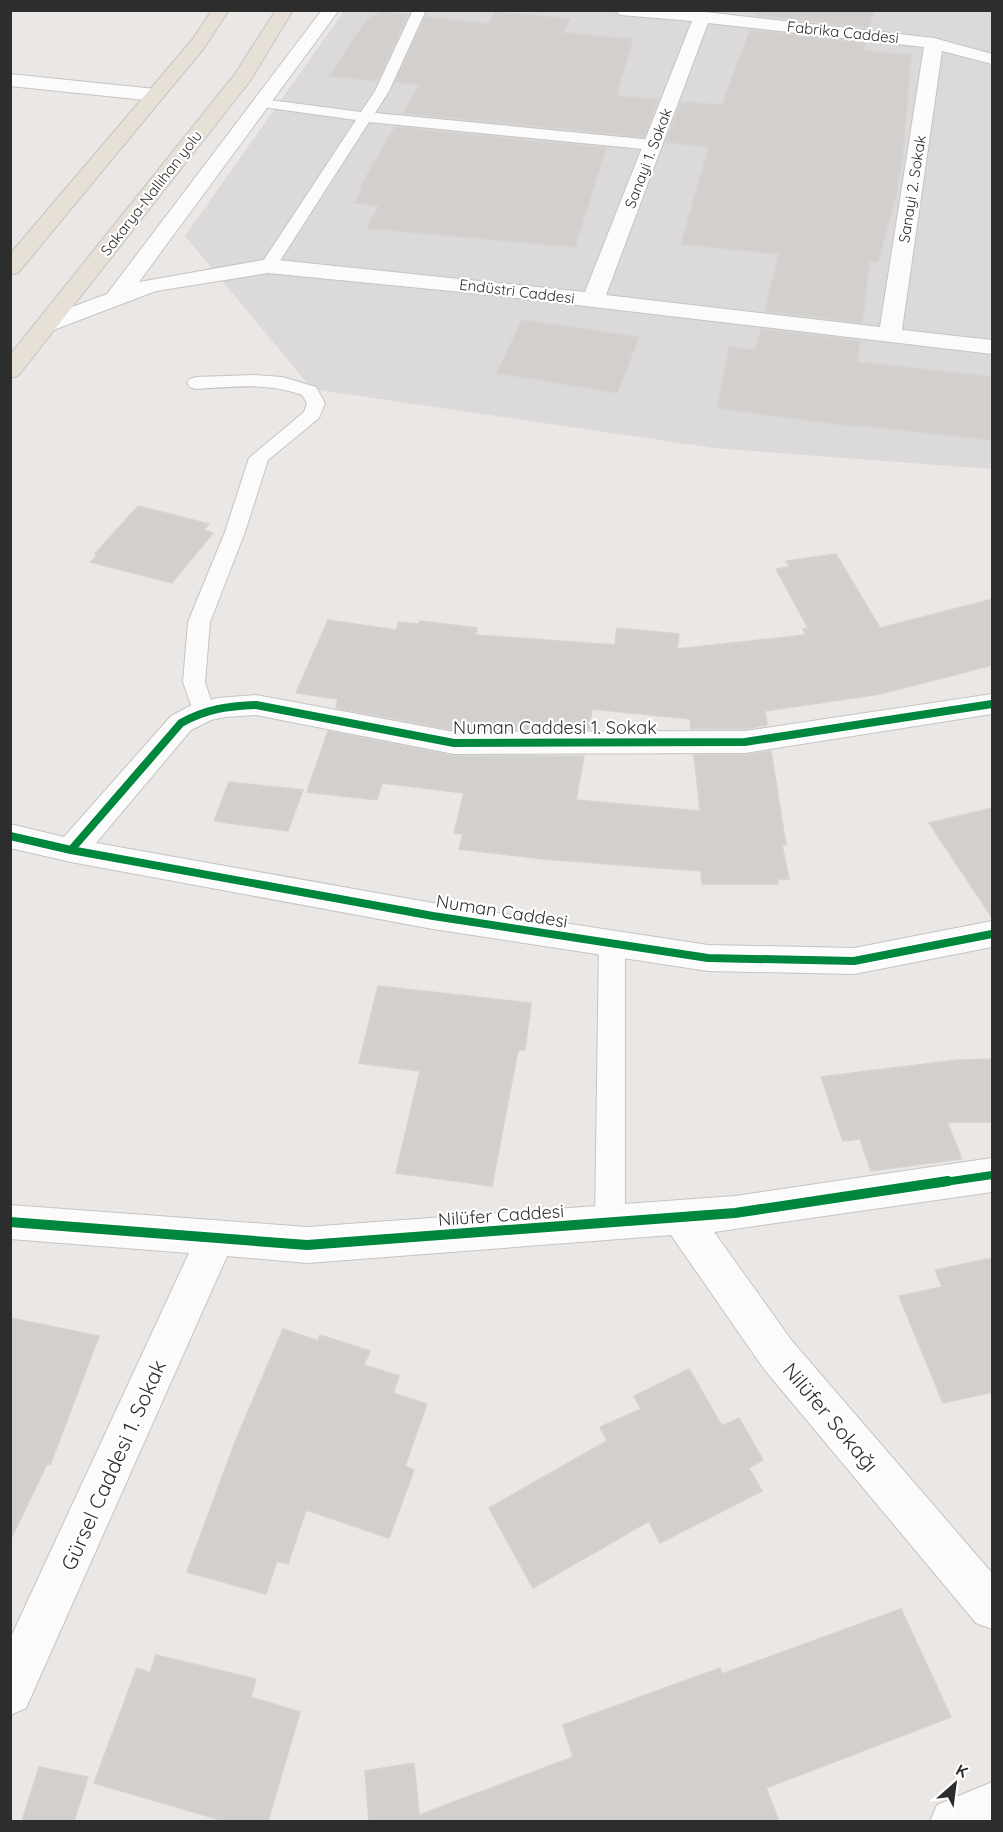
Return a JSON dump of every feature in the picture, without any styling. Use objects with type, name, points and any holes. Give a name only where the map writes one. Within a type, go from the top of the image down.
[{"type":"main road","points":[[10,268],[198,44],[221,10]]},
{"type":"main road","name":"Sakarya-Nallıhan yolu","points":[[10,371],[243,77],[285,10]]},
{"type":"street","points":[[115,298],[331,10]]},
{"type":"street","name":"Fabrika Caddesi","points":[[621,10],[702,16],[934,42],[993,59]]},
{"type":"street","name":"Sanayi 1. Sokak","points":[[593,300],[702,16]]},
{"type":"street","name":"Sanayi 2. Sokak","points":[[890,335],[934,42]]},
{"type":"street","points":[[10,80],[155,95]]},
{"type":"street","name":"Endüstri Caddesi","points":[[48,324],[151,285],[268,266],[492,288],[993,347]]},
{"type":"street","name":"Numan Caddesi 1. Sokak","points":[[71,850],[181,723],[203,710],[256,705],[454,743],[745,742],[993,704]]},
{"type":"street","name":"Numan Caddesi","points":[[10,836],[71,850],[433,916],[708,958],[854,961],[993,934]]},
{"type":"street","name":"Nilüfer Caddesi","points":[[10,1222],[307,1245],[735,1213],[993,1176]]},
{"type":"street","name":"Nilüfer Sokağı","points":[[681,1216],[778,1355],[993,1607]]},
{"type":"street","name":"Gürsel Caddesi 1. Sokak","points":[[10,1692],[216,1238]]},
{"type":"street","points":[[954,1821],[993,1806]]},
{"type":"lane","points":[[268,266],[382,91],[420,10]]},
{"type":"lane","points":[[262,103],[365,117],[652,146]]},
{"type":"lane","points":[[196,383],[256,381],[287,384],[309,391],[316,403],[312,414],[259,458],[235,532],[199,622],[194,682],[203,710]]},
{"type":"lane","points":[[610,1222],[612,944]]},
{"type":"shaded area","points":[[344,11],[992,11],[992,469],[714,448],[312,389],[185,236]]},
{"type":"building","points":[[757,10],[874,10],[869,28],[755,15]]},
{"type":"building","points":[[379,12],[408,15],[377,81],[330,76],[357,34],[371,16],[376,16]]},
{"type":"building","points":[[495,12],[570,19],[563,33],[633,39],[616,96],[658,100],[644,137],[403,113],[420,85],[395,82],[425,17],[489,24]]},
{"type":"building","points":[[750,30],[865,43],[863,51],[911,55],[902,162],[896,188],[898,188],[878,262],[870,261],[862,323],[765,311],[779,254],[681,244],[709,147],[666,142],[681,102],[722,105]]},
{"type":"building","points":[[395,127],[606,148],[575,247],[367,228],[379,206],[354,203],[364,188],[360,187]]},
{"type":"building","points":[[522,320],[639,337],[617,393],[497,373]]},
{"type":"building","points":[[761,329],[860,341],[857,362],[993,377],[993,440],[858,425],[858,427],[718,408],[729,347],[756,350]]},
{"type":"building","points":[[138,506],[209,524],[204,530],[213,533],[172,583],[91,562],[97,555],[95,554]]},
{"type":"building","points":[[836,554],[880,628],[993,599],[993,665],[880,694],[765,711],[767,725],[745,729],[691,729],[690,719],[592,709],[589,729],[454,730],[336,708],[338,699],[296,693],[328,620],[396,630],[399,622],[419,624],[420,621],[477,628],[475,635],[615,645],[617,628],[679,634],[677,649],[806,635],[803,629],[808,628],[776,569],[790,567],[786,561]]},
{"type":"building","points":[[328,731],[454,756],[584,756],[576,800],[700,811],[694,755],[745,755],[771,751],[786,845],[782,845],[789,879],[778,879],[778,884],[702,884],[701,871],[544,859],[459,849],[463,834],[454,833],[464,793],[382,783],[377,800],[307,792]]},
{"type":"building","points":[[229,782],[303,790],[288,831],[214,821]]},
{"type":"building","points":[[993,808],[993,919],[929,823]]},
{"type":"building","points":[[378,986],[531,1003],[525,1050],[518,1050],[492,1186],[396,1173],[420,1071],[359,1063]]},
{"type":"building","points":[[993,1059],[993,1122],[947,1122],[962,1159],[871,1171],[860,1139],[843,1141],[821,1077],[958,1060]]},
{"type":"building","points":[[993,1258],[993,1392],[943,1403],[899,1296],[942,1287],[935,1270]]},
{"type":"building","points":[[10,1318],[99,1336],[50,1465],[47,1464],[10,1541]]},
{"type":"building","points":[[283,1329],[318,1341],[320,1335],[370,1351],[364,1365],[399,1376],[393,1393],[427,1404],[405,1466],[414,1470],[389,1538],[306,1510],[288,1564],[277,1561],[266,1594],[187,1572],[235,1442]]},
{"type":"building","points":[[689,1369],[722,1426],[739,1418],[763,1460],[749,1468],[762,1491],[660,1543],[649,1521],[533,1588],[489,1508],[607,1441],[600,1427],[641,1409],[634,1396]]},
{"type":"building","points":[[901,1609],[951,1717],[766,1788],[779,1821],[369,1821],[365,1771],[414,1763],[419,1815],[573,1757],[563,1725],[720,1668],[722,1674]]},
{"type":"building","points":[[156,1655],[256,1679],[251,1697],[300,1712],[268,1821],[224,1821],[94,1783],[137,1668],[150,1673]]},
{"type":"building","points":[[39,1767],[88,1777],[74,1821],[22,1821]]},
{"type":"cycle path","points":[[71,850],[181,723],[200,713],[225,707],[256,705],[454,743],[745,742],[992,704]]},
{"type":"cycle path","points":[[10,836],[71,850],[433,916],[708,958],[854,961],[992,934]]},
{"type":"cycle path","points":[[10,1222],[307,1245],[735,1213],[992,1175]]}]
